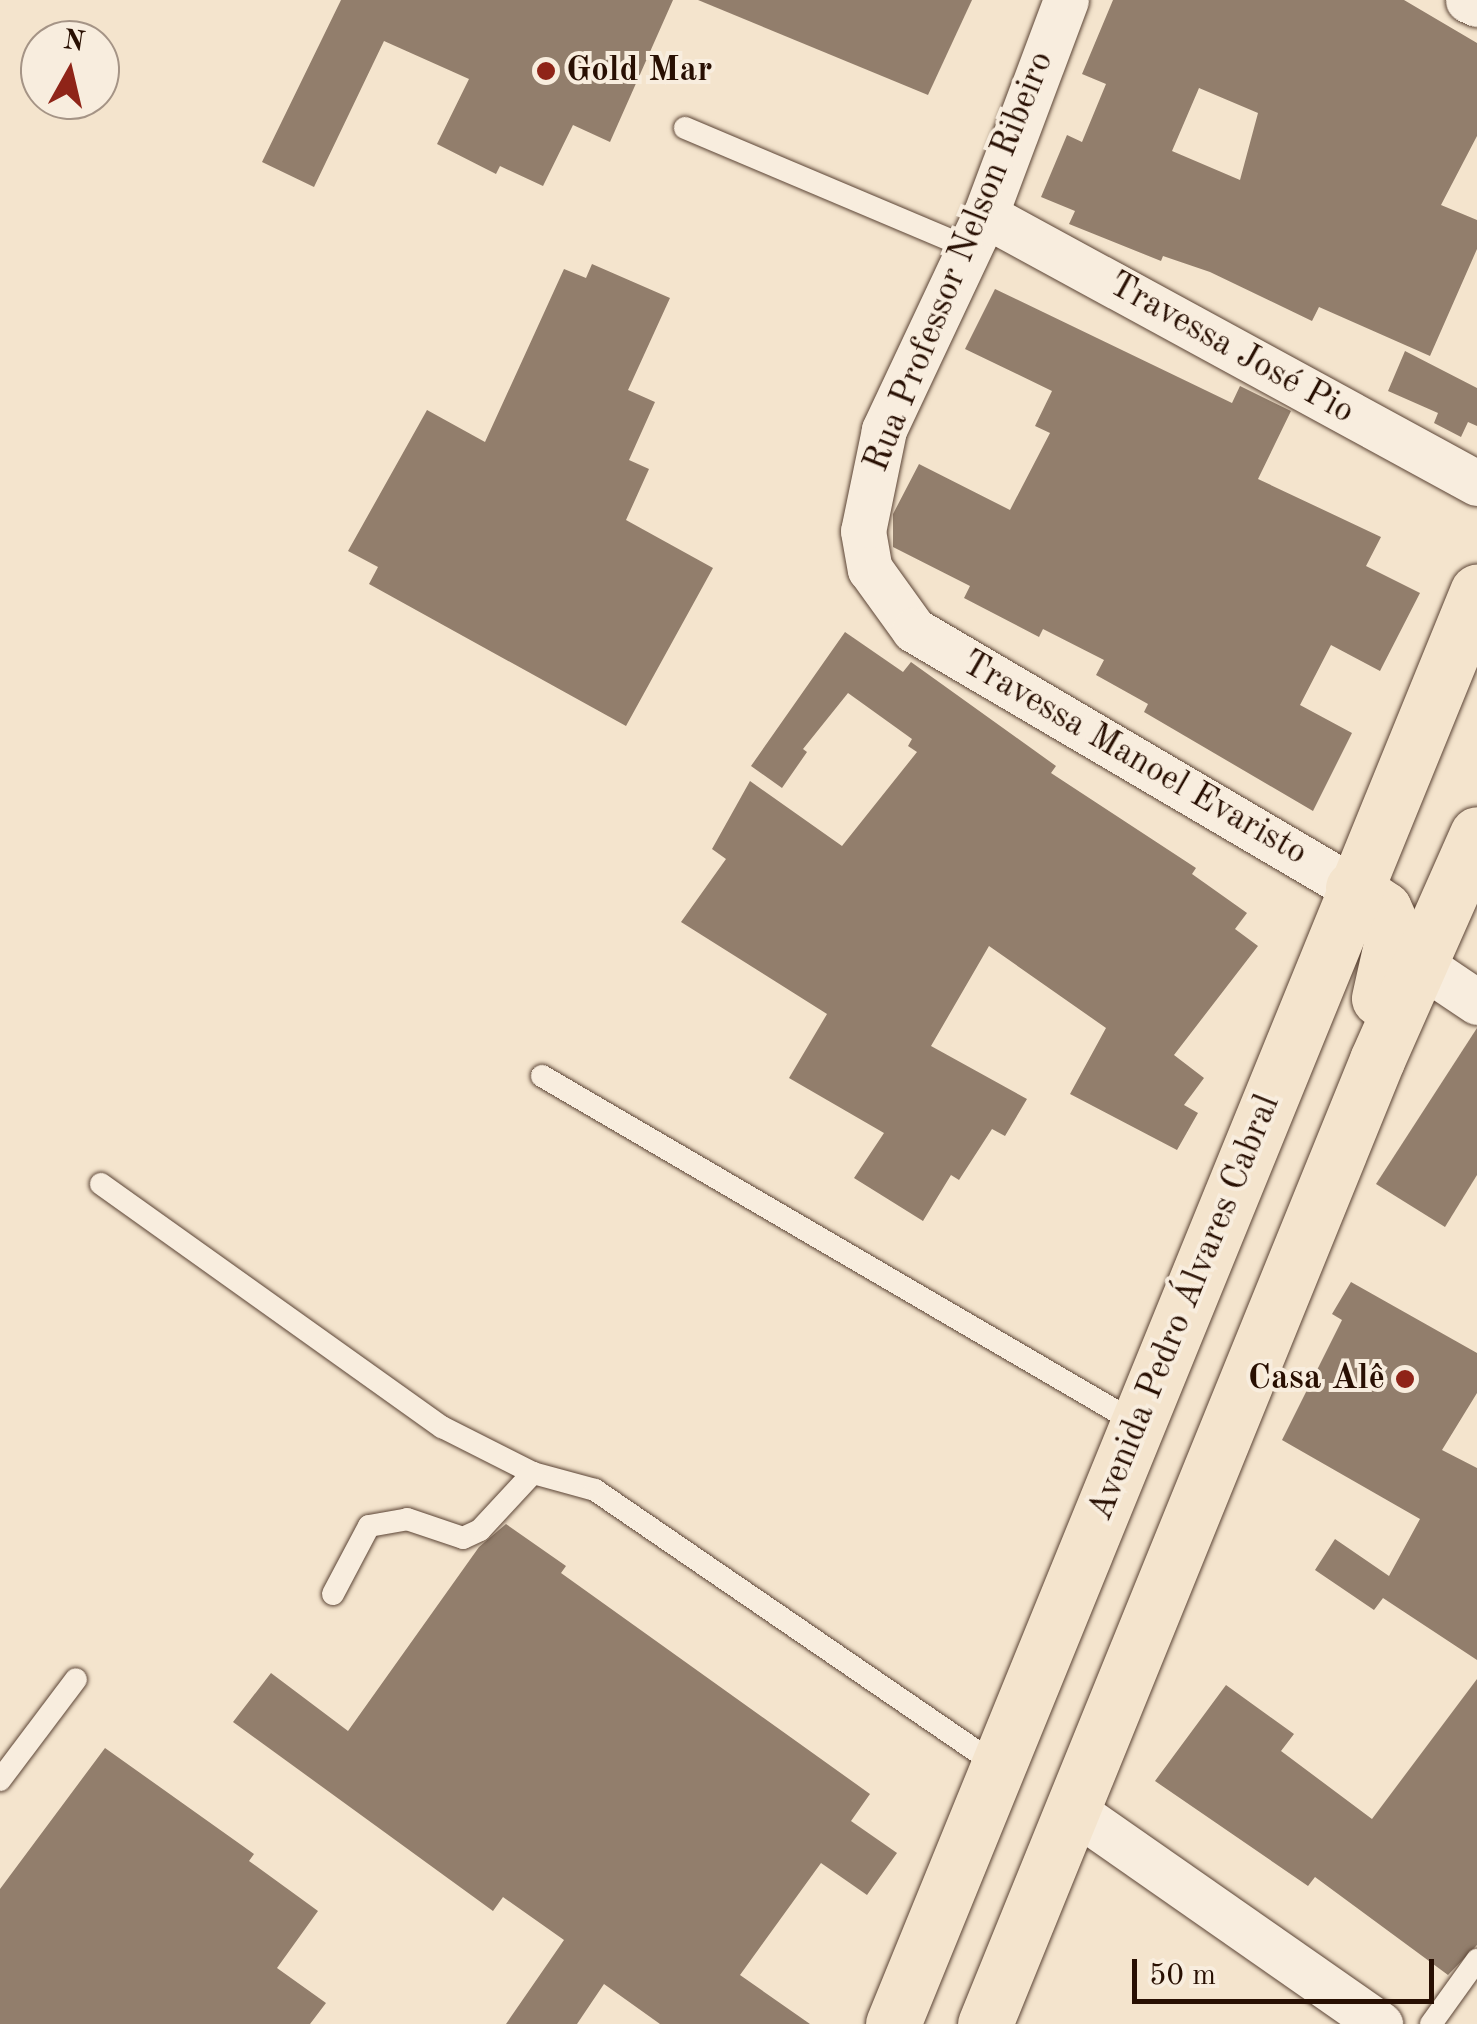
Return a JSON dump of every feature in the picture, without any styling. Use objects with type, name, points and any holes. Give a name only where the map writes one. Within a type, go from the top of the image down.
[{"type":"main road","name":"Avenida Pedro Álvares Cabral","points":[[893,2024],[1353,888],[1477,592]]},
{"type":"main road","points":[[985,2024],[1076,1812],[1377,1060],[1477,834]]},
{"type":"main road","points":[[1353,888],[1384,909],[1394,930],[1375,1012],[1377,1060]]},
{"type":"street","name":"Rua Professor Nelson Ribeiro","points":[[914,630],[870,569],[863,531],[868,483],[890,415],[977,231],[1066,0]]},
{"type":"street","points":[[1468,0],[1477,4]]},
{"type":"street","name":"Travessa José Pio","points":[[977,231],[1477,484]]},
{"type":"street","name":"Travessa Manoel Evaristo","points":[[914,630],[1353,888]]},
{"type":"street","points":[[1419,963],[1477,1002]]},
{"type":"street","points":[[1076,1812],[1380,2024]]},
{"type":"lane","points":[[684,128],[977,231]]},
{"type":"lane","points":[[542,1076],[1138,1424]]},
{"type":"lane","points":[[102,1184],[442,1428],[533,1474],[595,1490],[1000,1767]]},
{"type":"lane","points":[[332,1594],[369,1526],[406,1519],[463,1538],[480,1530],[533,1474]]},
{"type":"lane","points":[[0,1780],[76,1679]]},
{"type":"lane","points":[[1431,2024],[1477,1960]]},
{"type":"building","name":"Gold Mar","points":[[341,0],[673,0],[610,142],[573,125],[543,186],[500,166],[496,174],[437,144],[469,79],[384,41],[314,187],[262,162]]},
{"type":"building","points":[[698,0],[972,0],[928,95]]},
{"type":"building","points":[[1113,0],[1404,0],[1477,43],[1477,136],[1441,205],[1477,220],[1477,249],[1430,356],[1319,307],[1312,321],[1210,272],[1163,256],[1161,261],[1069,224],[1075,211],[1041,197],[1067,135],[1082,142],[1106,84],[1082,74]],"holes":[[[1199,88],[1258,113],[1240,180],[1172,151]]]},
{"type":"building","points":[[592,264],[670,298],[628,390],[655,402],[629,460],[649,469],[626,520],[713,568],[626,726],[369,584],[378,567],[348,551],[427,410],[485,442],[564,269],[586,278]]},
{"type":"building","points":[[995,289],[1232,403],[1240,386],[1291,411],[1258,479],[1381,537],[1366,566],[1420,593],[1380,671],[1331,645],[1300,705],[1352,733],[1313,811],[1144,712],[1148,704],[1096,675],[1104,660],[1043,629],[1039,637],[964,598],[970,586],[893,547],[893,514],[919,464],[1010,510],[1050,433],[1035,426],[1052,391],[965,349]]},
{"type":"building","points":[[1405,351],[1477,388],[1477,426],[1468,422],[1461,437],[1434,423],[1438,413],[1388,391]]},
{"type":"building","points":[[845,632],[903,672],[911,662],[1056,766],[1051,773],[1196,868],[1192,874],[1247,913],[1235,929],[1258,946],[1174,1055],[1204,1078],[1184,1105],[1198,1113],[1177,1150],[1070,1094],[1106,1028],[989,946],[931,1046],[1027,1099],[1005,1136],[992,1129],[959,1180],[951,1175],[923,1221],[854,1178],[884,1133],[789,1078],[827,1014],[681,922],[726,859],[712,849],[750,781],[842,846],[917,752],[908,746],[912,739],[848,693],[803,749],[807,752],[782,788],[751,766]]},
{"type":"building","points":[[1477,1028],[1477,1175],[1445,1227],[1376,1184]]},
{"type":"building","points":[[1351,1282],[1477,1353],[1477,1393],[1442,1450],[1477,1468],[1477,1660],[1383,1598],[1374,1610],[1315,1570],[1335,1539],[1389,1576],[1420,1519],[1282,1440],[1342,1320],[1332,1314]]},
{"type":"building","points":[[506,1524],[566,1566],[561,1573],[870,1794],[851,1821],[897,1853],[867,1895],[821,1863],[740,1975],[810,2024],[660,2024],[604,1984],[577,2024],[506,2024],[564,1940],[503,1897],[493,1911],[233,1722],[271,1673],[348,1731],[479,1547]]},
{"type":"building","points":[[1477,1679],[1477,1945],[1448,1975],[1315,1877],[1308,1886],[1155,1781],[1226,1685],[1294,1734],[1281,1751],[1372,1819]]},
{"type":"building","points":[[105,1748],[254,1854],[249,1861],[318,1911],[277,1968],[326,2003],[310,2024],[0,2024],[0,1889]]},
{"type":"place","name":"Gold Mar","points":[[546,71]]},
{"type":"place","name":"Casa Alê","points":[[1405,1379]]}]
